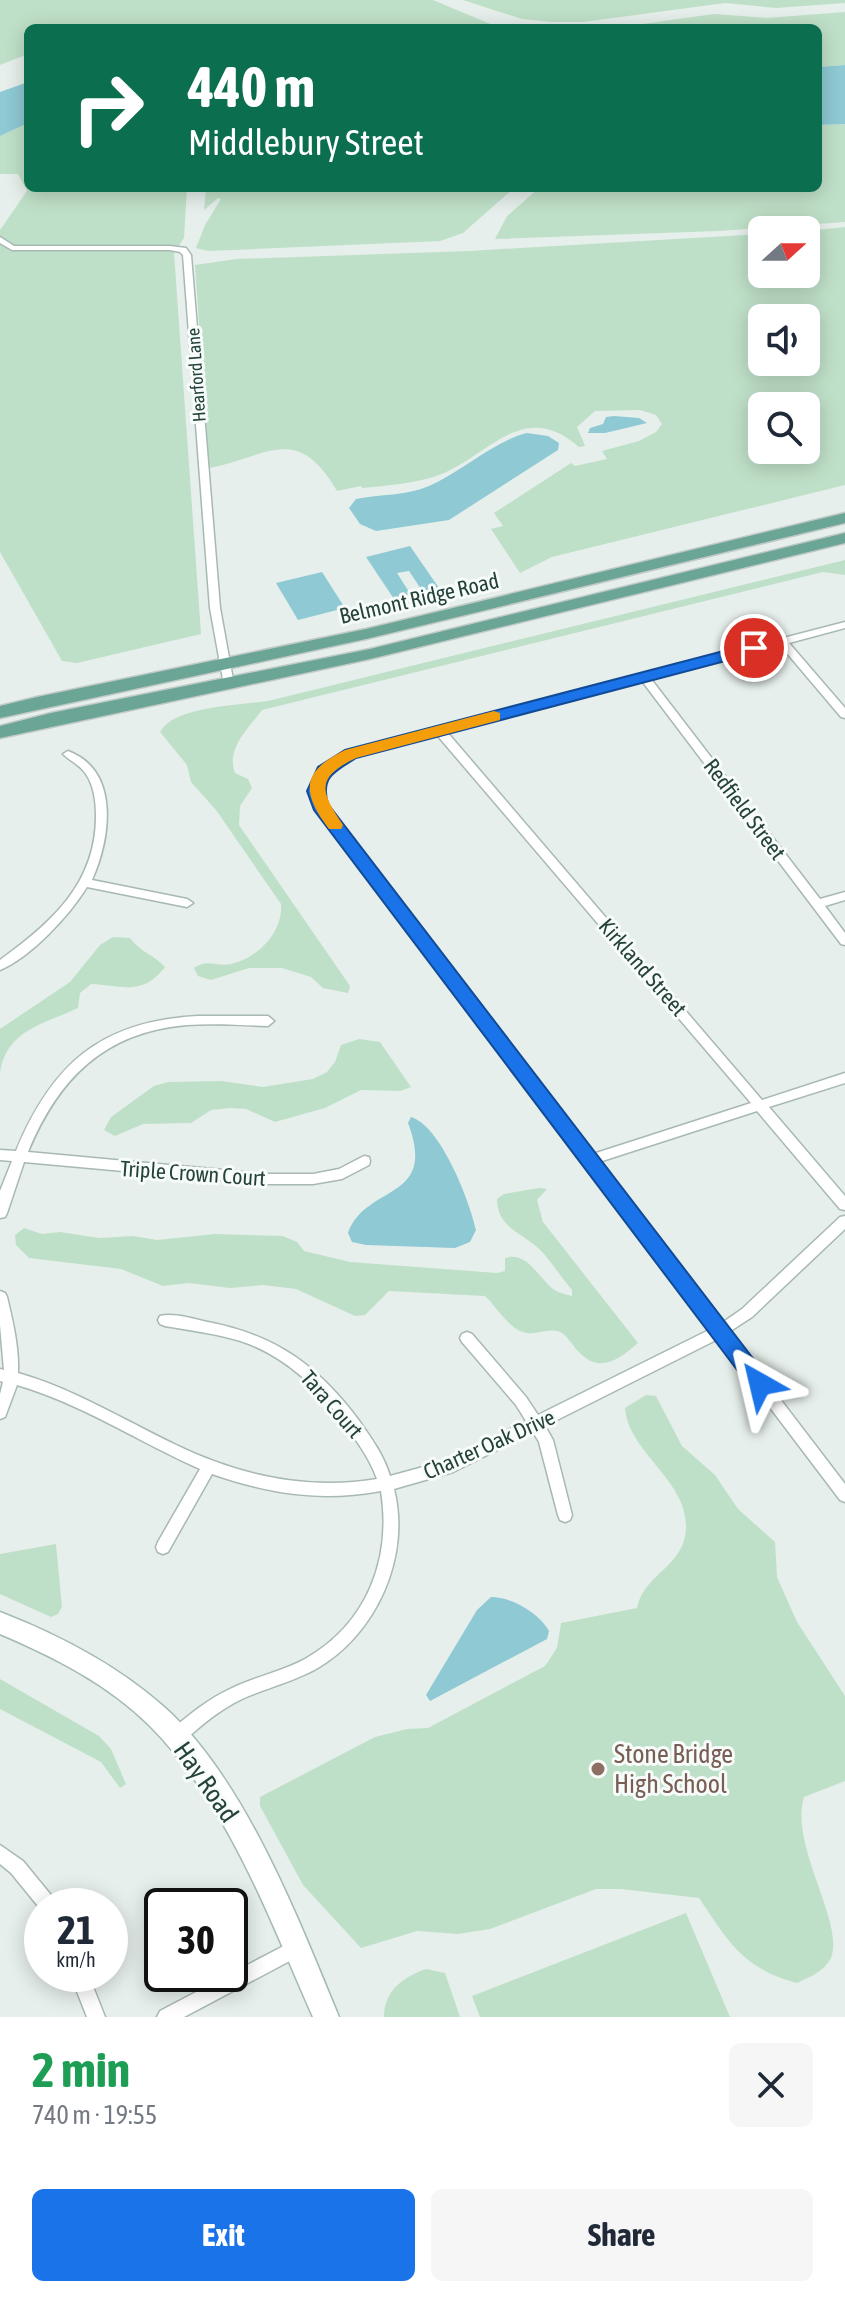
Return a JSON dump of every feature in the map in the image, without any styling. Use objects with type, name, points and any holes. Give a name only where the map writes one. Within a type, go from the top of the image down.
[{"type":"main road","name":"Belmont Ridge Road","points":[[0,712],[89,690],[224,665],[845,518]]},
{"type":"main road","name":"Belmont Ridge Road","points":[[0,732],[51,719],[229,685],[505,622],[845,538]]},
{"type":"main road","points":[[505,622],[527,611],[531,603],[528,595]]},
{"type":"street","name":"Hearford Lane","points":[[0,239],[12,248],[170,248],[183,250],[187,255],[215,608],[229,685]]},
{"type":"street","points":[[845,625],[339,759],[320,775],[316,785],[318,801],[720,1331],[839,1477],[845,1495]]},
{"type":"street","points":[[782,641],[845,715]]},
{"type":"street","name":"Redfield Street","points":[[644,677],[845,941]]},
{"type":"street","name":"Kirkland Street","points":[[440,731],[845,1205]]},
{"type":"street","points":[[0,966],[54,925],[85,883],[100,838],[102,816],[99,788],[86,764],[68,754]]},
{"type":"street","points":[[85,883],[187,903]]},
{"type":"street","points":[[818,904],[845,896]]},
{"type":"street","points":[[0,1213],[36,1115],[57,1085],[79,1063],[107,1044],[172,1022],[268,1021]]},
{"type":"street","points":[[590,1160],[845,1078]]},
{"type":"street","name":"Triple Crown Court","points":[[0,1155],[205,1176],[282,1179],[313,1179],[342,1174],[364,1161]]},
{"type":"street","name":"Charter Oak Drive","points":[[6,1376],[70,1397],[208,1468],[250,1481],[294,1489],[340,1490],[386,1484],[448,1467],[720,1331],[747,1313],[845,1221]]},
{"type":"street","points":[[0,1297],[10,1334],[6,1376],[8,1397],[0,1413]]},
{"type":"street","name":"Tara Court","points":[[165,1320],[246,1337],[297,1364],[317,1381],[371,1449],[386,1484],[393,1524],[389,1562],[375,1595],[354,1626],[333,1648],[306,1667],[218,1703],[176,1737]]},
{"type":"street","points":[[467,1338],[504,1379],[537,1424],[553,1458],[565,1515]]},
{"type":"street","points":[[163,1547],[208,1468]]},
{"type":"street","name":"Hay Road","points":[[0,1623],[49,1644],[119,1684],[176,1737],[219,1795],[243,1835],[326,2017]]},
{"type":"street","points":[[0,1853],[34,1888]]},
{"type":"street","points":[[166,2017],[295,1949]]},
{"type":"street","points":[[86,1992],[96,2017]]},
{"type":"green space","points":[[0,0],[433,0],[490,24],[24,24],[24,56],[0,65]]},
{"type":"green space","points":[[463,0],[845,0],[845,3],[776,8],[725,3],[583,22],[552,22],[522,19]]},
{"type":"green space","points":[[845,12],[845,65],[822,67],[822,24],[643,24],[714,14],[767,18]]},
{"type":"green space","points":[[845,124],[845,222],[820,224],[820,216],[748,216],[748,229],[495,239],[507,216],[534,192],[822,192],[822,125]]},
{"type":"green space","points":[[24,125],[24,185],[18,174],[0,174],[0,136]]},
{"type":"green space","points":[[26,192],[187,192],[184,238],[174,253],[201,634],[77,663],[62,661],[0,552],[0,230]]},
{"type":"green space","points":[[206,192],[509,192],[463,233],[440,241],[208,251],[196,248],[205,225],[221,199],[218,198],[204,210]]},
{"type":"green space","points":[[845,227],[845,485],[552,557],[520,573],[491,529],[503,526],[494,513],[571,463],[575,466],[607,459],[602,451],[639,441],[656,432],[662,424],[656,415],[640,410],[595,411],[577,427],[585,446],[579,447],[558,433],[539,428],[520,430],[450,470],[430,478],[387,486],[361,486],[337,491],[322,470],[308,457],[294,450],[264,452],[209,468],[195,265],[237,259],[469,251],[748,235],[748,288],[820,288],[820,230]]},
{"type":"green space","points":[[845,560],[845,575],[823,572],[262,710],[240,739],[233,755],[235,773],[248,779],[252,788],[240,806],[239,825],[350,986],[348,993],[323,988],[311,977],[282,968],[249,968],[211,980],[198,976],[194,968],[199,965],[231,964],[259,950],[278,924],[281,904],[216,810],[191,782],[187,765],[160,732],[167,723],[193,712],[268,701]]},
{"type":"green space","points":[[113,937],[130,938],[165,967],[139,986],[91,984],[80,993],[78,1008],[28,1030],[18,1038],[10,1047],[0,1073],[0,1029],[70,982],[100,945]]},
{"type":"green space","points":[[359,1039],[380,1042],[411,1087],[400,1091],[361,1090],[325,1108],[275,1122],[246,1109],[230,1108],[211,1110],[191,1123],[143,1124],[115,1136],[104,1130],[111,1117],[154,1086],[168,1082],[221,1081],[263,1087],[313,1079],[327,1072],[335,1062],[341,1045]]},
{"type":"green space","points":[[547,1189],[537,1200],[543,1222],[638,1343],[617,1359],[595,1363],[559,1332],[521,1331],[509,1323],[485,1296],[389,1291],[365,1315],[355,1316],[296,1289],[263,1285],[230,1288],[189,1283],[163,1286],[121,1269],[29,1258],[16,1245],[15,1235],[24,1228],[42,1234],[60,1232],[99,1238],[133,1236],[157,1240],[215,1234],[283,1236],[297,1242],[304,1251],[350,1262],[497,1273],[505,1271],[505,1258],[513,1257],[532,1266],[555,1290],[572,1296],[572,1290],[544,1254],[507,1225],[498,1209],[497,1199],[504,1194]]},
{"type":"green space","name":"Stone Bridge High School","points":[[646,1395],[656,1396],[682,1446],[715,1475],[738,1509],[775,1542],[777,1577],[797,1622],[845,1696],[845,1781],[804,1797],[801,1816],[810,1860],[831,1925],[831,1958],[820,1970],[797,1983],[778,1977],[763,1970],[739,1951],[699,1898],[621,1889],[596,1889],[490,1929],[458,1934],[417,1931],[361,1948],[303,1885],[260,1806],[260,1797],[375,1737],[407,1729],[428,1728],[545,1666],[557,1648],[561,1623],[637,1608],[647,1586],[679,1551],[686,1527],[684,1510],[677,1495],[636,1439],[629,1424],[625,1408]]},
{"type":"green space","points":[[56,1544],[62,1607],[58,1614],[51,1617],[0,1594],[0,1554]]},
{"type":"green space","points":[[0,1679],[99,1736],[111,1749],[126,1784],[120,1788],[101,1762],[0,1709]]},
{"type":"green space","points":[[686,1913],[730,2017],[480,2017],[472,1996]]},
{"type":"green space","points":[[426,1969],[445,1973],[460,2017],[384,2017],[387,2000],[396,1986]]},
{"type":"water","points":[[845,65],[845,124],[822,125],[822,67]]},
{"type":"water","points":[[24,83],[24,125],[0,136],[0,92]]},
{"type":"water","points":[[606,417],[639,418],[647,423],[605,433],[588,433],[590,428],[603,424]]},
{"type":"water","points":[[527,433],[548,436],[559,443],[558,450],[449,520],[376,531],[360,524],[349,508],[356,499],[429,486],[503,442]]},
{"type":"water","points":[[410,546],[439,588],[423,592],[409,571],[397,573],[411,595],[394,599],[366,557]]},
{"type":"water","points":[[322,572],[345,608],[298,620],[276,583]]},
{"type":"water","points":[[411,1117],[422,1123],[443,1149],[461,1184],[476,1230],[470,1242],[455,1248],[352,1242],[348,1233],[357,1217],[396,1189],[407,1179],[414,1166],[415,1148],[408,1123]]},
{"type":"water","points":[[491,1597],[508,1600],[532,1612],[549,1631],[547,1639],[430,1701],[426,1695],[477,1610]]},
{"type":"slow traffic","points":[[335,825],[316,796],[320,775],[333,762],[350,754],[494,716]]},
{"type":"place","name":"Stone Bridge High School","points":[[598,1769]]},
{"type":"route","points":[[754,648],[350,754],[324,770],[316,785],[316,796],[320,806],[760,1384]]}]
